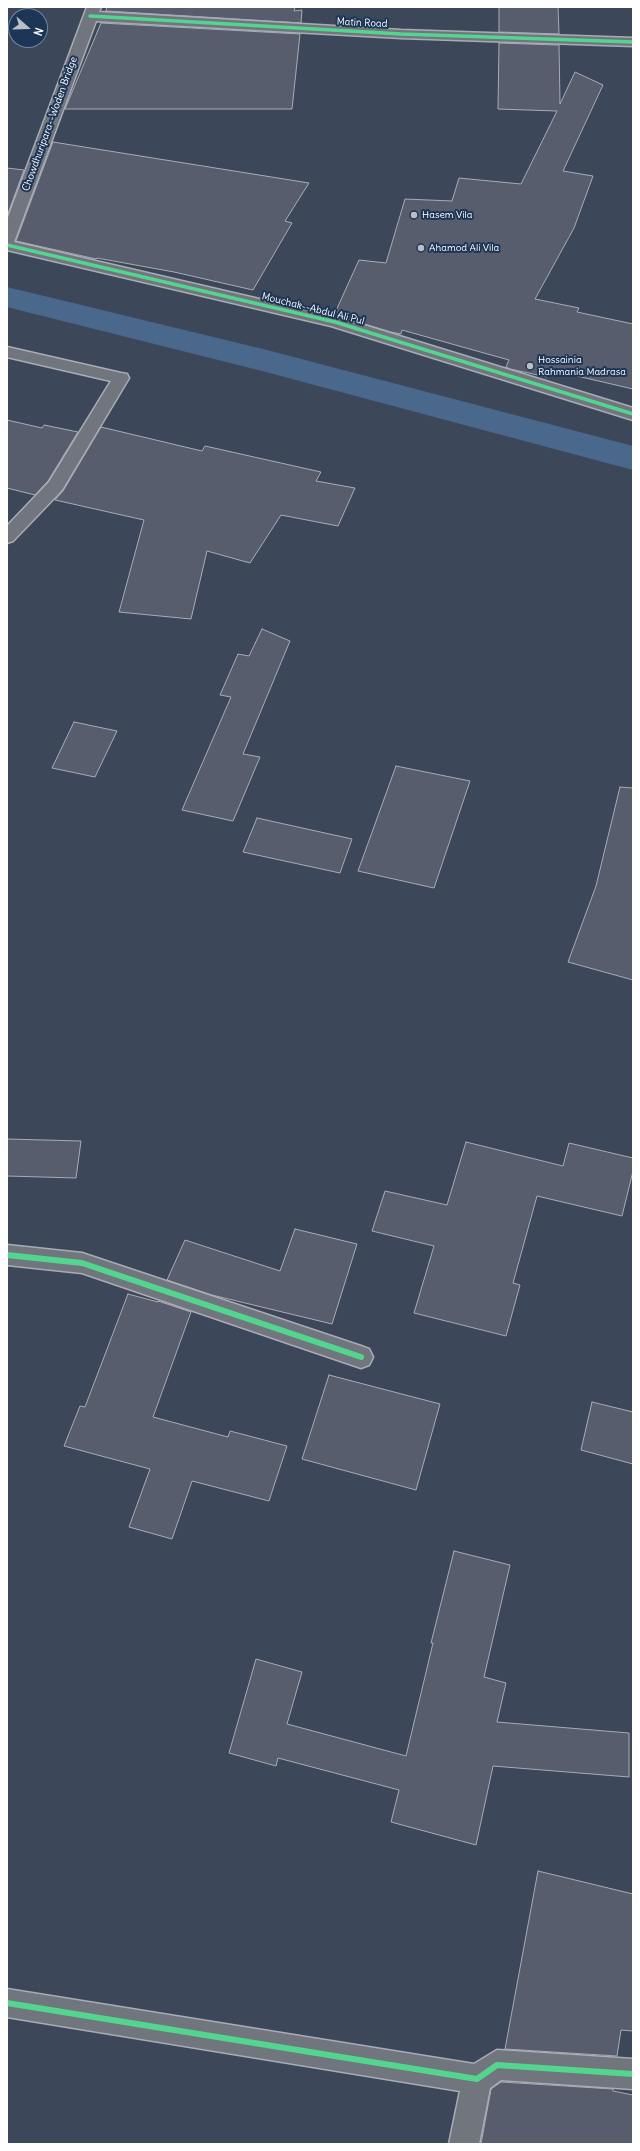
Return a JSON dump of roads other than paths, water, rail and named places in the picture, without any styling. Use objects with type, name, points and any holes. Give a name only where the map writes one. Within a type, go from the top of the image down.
[{"type":"street","name":"Matin Road","points":[[92,11],[401,34],[633,42]]},
{"type":"street","name":"Chowdhuripara--Woden Bridge","points":[[7,241],[92,11]]},
{"type":"street","name":"Mouchak--Abdul Ali Pul","points":[[7,245],[335,322],[633,414]]},
{"type":"street","points":[[7,352],[121,378],[56,486],[7,537]]},
{"type":"street","points":[[7,1255],[82,1263],[361,1357]]},
{"type":"street","points":[[7,2003],[477,2079]]},
{"type":"street","points":[[464,2144],[477,2079],[497,2064],[633,2074]]},
{"type":"waterway","points":[[7,297],[267,361],[633,458]]},
{"type":"place","name":"Hasem Vila","points":[[414,215]]},
{"type":"place","name":"Ahamod Ali Vila","points":[[421,248]]},
{"type":"place","name":"Hossainia Rahmania Madrasa","points":[[530,366]]}]
